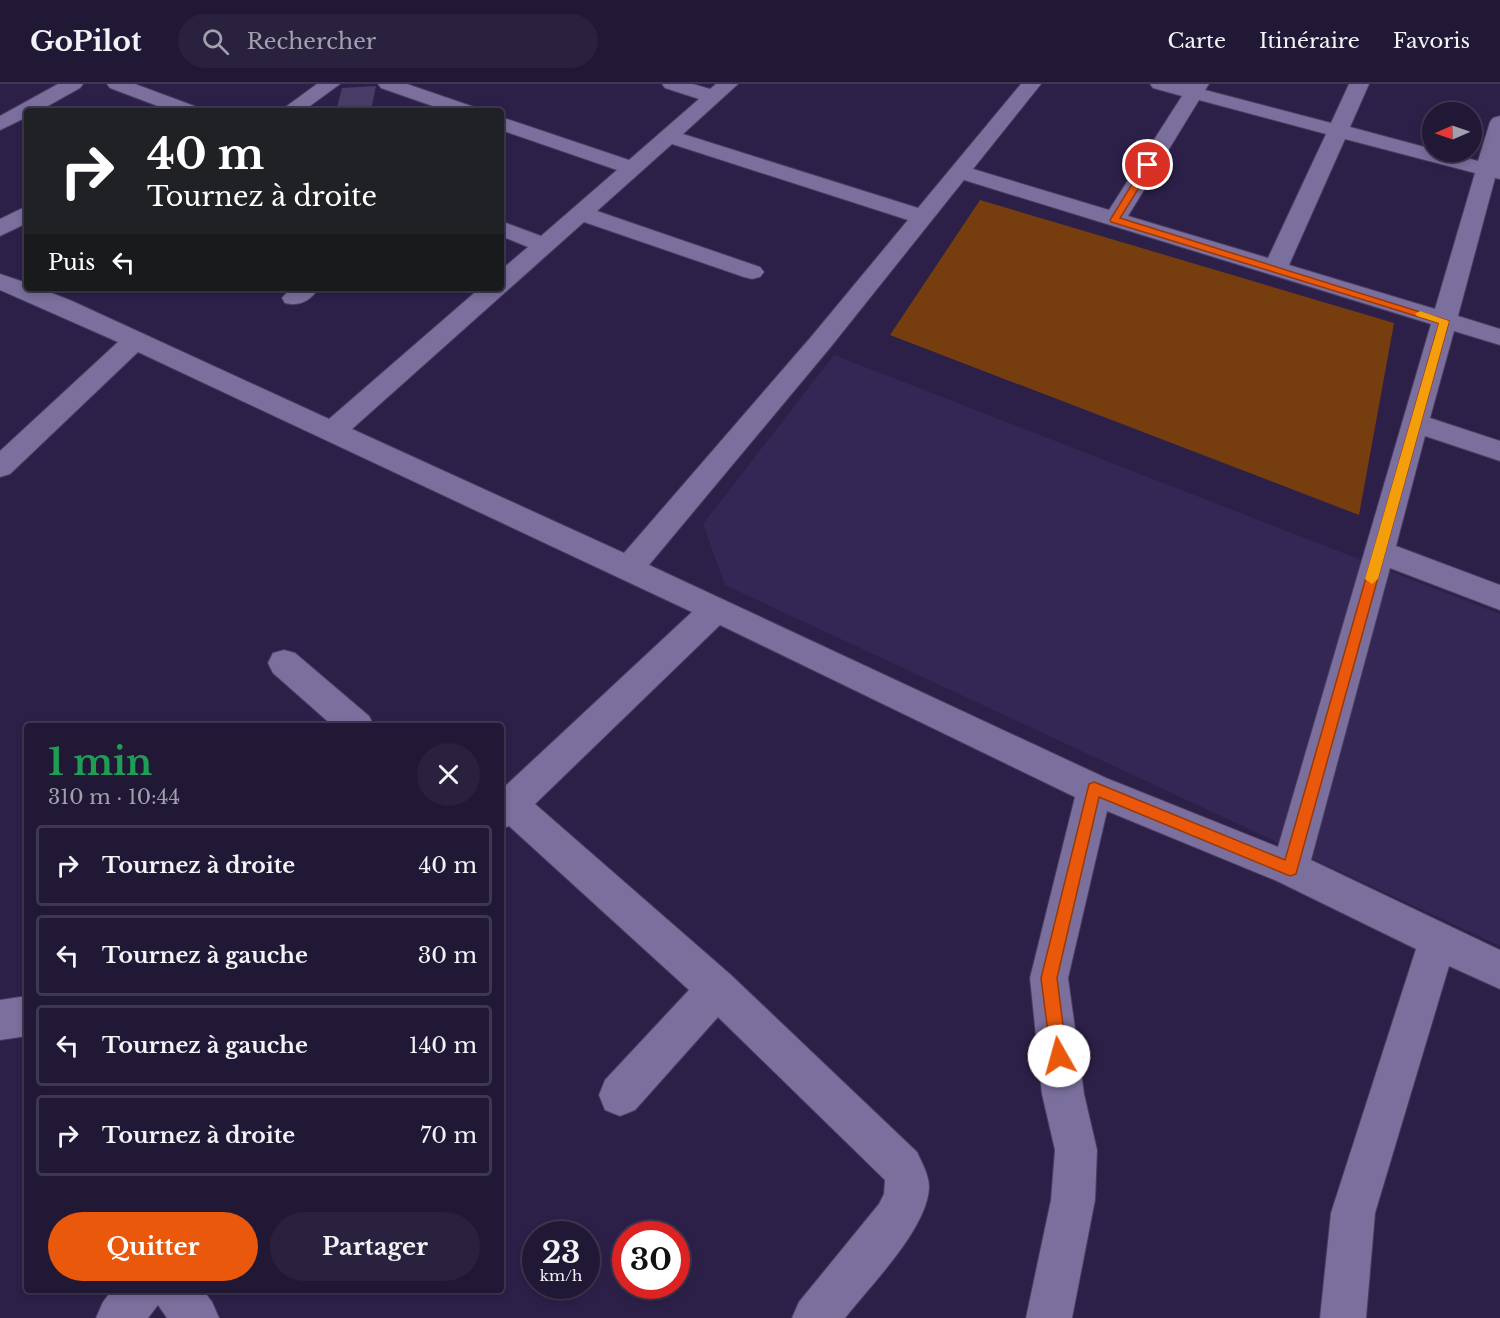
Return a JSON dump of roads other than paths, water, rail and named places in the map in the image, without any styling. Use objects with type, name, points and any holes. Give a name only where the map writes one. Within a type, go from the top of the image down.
[{"type":"street","points":[[29,108],[73,84]]},
{"type":"street","points":[[117,84],[182,108]]},
{"type":"street","points":[[294,108],[330,84]]},
{"type":"street","points":[[388,84],[458,108]]},
{"type":"street","points":[[405,108],[441,84]]},
{"type":"street","points":[[672,84],[721,90]]},
{"type":"street","points":[[628,568],[820,343],[1031,84]]},
{"type":"street","points":[[1160,84],[1196,88],[1338,130],[1494,171]]},
{"type":"street","points":[[1275,269],[1359,84]]},
{"type":"street","points":[[1114,220],[1196,88]]},
{"type":"street","points":[[504,280],[721,90]]},
{"type":"street","points":[[0,124],[24,111]]},
{"type":"street","points":[[1290,869],[1444,321],[1494,171],[1500,122]]},
{"type":"street","points":[[504,124],[632,168]]},
{"type":"street","points":[[668,136],[923,218]]},
{"type":"street","points":[[960,172],[1500,337]]},
{"type":"street","points":[[581,213],[752,272]]},
{"type":"street","points":[[0,229],[24,215]]},
{"type":"street","points":[[504,229],[544,245]]},
{"type":"street","points":[[0,281],[135,340],[628,568],[1094,789],[1290,869],[1500,970]]},
{"type":"street","points":[[331,432],[492,291]]},
{"type":"street","points":[[0,467],[135,340]]},
{"type":"street","points":[[1415,423],[1500,451]]},
{"type":"street","points":[[1379,552],[1500,598]]},
{"type":"street","points":[[716,609],[505,809],[717,989],[902,1167],[907,1176],[904,1203],[895,1220],[815,1318]]},
{"type":"street","points":[[284,663],[354,723]]},
{"type":"street","points":[[1049,1318],[1073,1200],[1076,1150],[1063,1094],[1049,978],[1094,789]]},
{"type":"street","points":[[1343,1318],[1353,1213],[1438,940]]},
{"type":"street","points":[[620,1095],[717,989]]},
{"type":"street","points":[[119,1318],[139,1293]]},
{"type":"street","points":[[176,1293],[196,1318]]}]
